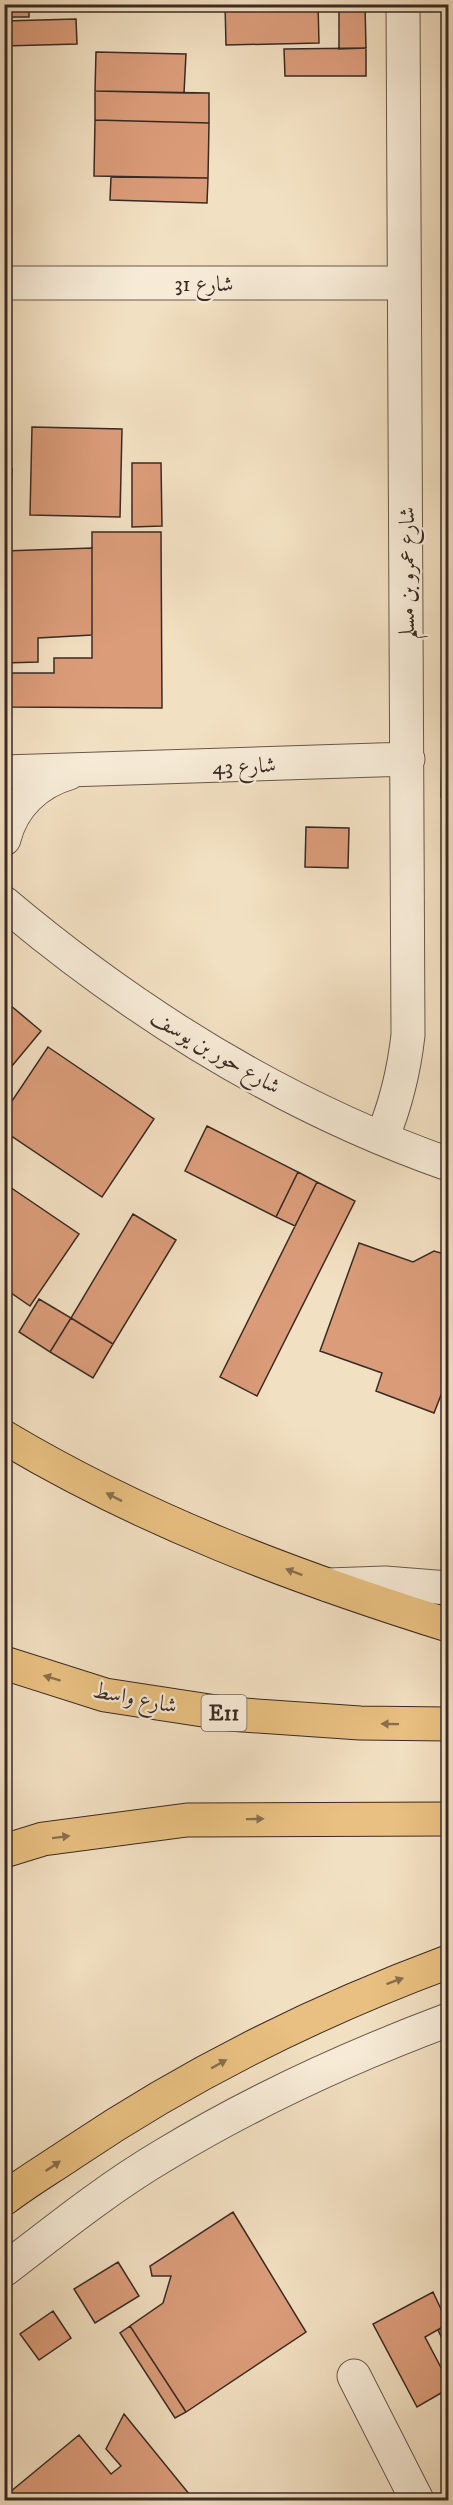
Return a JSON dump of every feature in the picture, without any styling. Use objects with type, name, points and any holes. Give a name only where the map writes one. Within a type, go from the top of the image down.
[{"type":"highway","points":[[4,1437],[52,1466],[172,1526],[328,1585],[448,1625]]},
{"type":"highway","name":"شارع واسط","points":[[4,1663],[105,1695],[229,1714],[360,1723],[448,1725]]},
{"type":"highway","points":[[4,1851],[43,1839],[187,1820],[448,1819]]},
{"type":"highway","points":[[4,2199],[126,2116],[249,2047],[378,1988],[448,1962]]},
{"type":"street","name":"شارع عمرو بن مسلم","points":[[382,1138],[395,1105],[404,1070],[408,1035],[403,4]]},
{"type":"street","name":"شارع 31","points":[[4,283],[404,283]]},
{"type":"street","name":"شارع 43","points":[[4,772],[408,759]]},
{"type":"street","name":"شارع 43","points":[[4,839],[18,807],[35,789],[57,776],[80,770]]},
{"type":"street","points":[[4,882],[15,912]]},
{"type":"street","name":"شارع حور بن يوسف","points":[[15,912],[81,965],[196,1043],[257,1078],[382,1138],[448,1164]]},
{"type":"street","points":[[328,1585],[386,1583],[448,1588]]},
{"type":"street","points":[[4,2270],[162,2156],[262,2099],[366,2051],[448,2020]]},
{"type":"street","points":[[354,2376],[417,2500]]},
{"type":"building","points":[[4,4],[29,4],[29,17],[4,17]]},
{"type":"building","points":[[225,4],[318,4],[319,43],[226,45]]},
{"type":"building","points":[[339,4],[365,4],[366,48],[339,49]]},
{"type":"building","points":[[76,19],[77,44],[4,46],[4,21]]},
{"type":"building","points":[[366,48],[366,76],[285,76],[284,49]]},
{"type":"building","points":[[96,52],[186,54],[184,93],[95,91]]},
{"type":"building","points":[[95,91],[209,93],[209,123],[95,120]]},
{"type":"building","points":[[95,120],[209,123],[208,178],[94,176]]},
{"type":"building","points":[[111,177],[208,178],[207,203],[110,200]]},
{"type":"building","points":[[32,427],[122,429],[120,517],[30,515]]},
{"type":"building","points":[[447,429],[448,481],[445,481]]},
{"type":"building","points":[[132,463],[161,463],[162,526],[132,527]]},
{"type":"building","points":[[4,469],[12,469],[9,530],[4,530]]},
{"type":"building","points":[[92,532],[161,532],[162,708],[9,707],[9,673],[54,673],[54,658],[92,658]]},
{"type":"building","points":[[92,548],[92,635],[38,638],[38,662],[4,663],[4,551]]},
{"type":"building","points":[[443,592],[448,592],[448,627],[443,627]]},
{"type":"building","points":[[442,754],[448,754],[448,797],[441,797]]},
{"type":"building","points":[[306,827],[349,828],[348,868],[305,867]]},
{"type":"building","points":[[4,1000],[41,1031],[12,1066],[4,1060]]},
{"type":"building","points":[[48,1047],[154,1119],[102,1197],[4,1131],[4,1113]]},
{"type":"building","points":[[207,1126],[298,1172],[276,1217],[185,1171]]},
{"type":"building","points":[[298,1172],[317,1182],[295,1226],[276,1217]]},
{"type":"building","points":[[317,1182],[355,1201],[257,1396],[220,1377]]},
{"type":"building","points":[[4,1183],[79,1234],[30,1306],[4,1288]]},
{"type":"building","points":[[133,1214],[176,1240],[113,1344],[71,1318]]},
{"type":"building","points":[[359,1243],[413,1262],[434,1251],[448,1255],[448,1398],[441,1395],[434,1413],[376,1391],[382,1373],[320,1351]]},
{"type":"building","points":[[39,1299],[71,1318],[50,1352],[19,1332]]},
{"type":"building","points":[[71,1318],[113,1344],[93,1378],[50,1352]]},
{"type":"building","points":[[233,2212],[306,2332],[186,2412],[130,2326],[163,2303],[171,2276],[152,2276],[150,2266]]},
{"type":"building","points":[[118,2262],[139,2296],[95,2323],[74,2289]]},
{"type":"building","points":[[433,2292],[448,2324],[425,2337],[448,2381],[448,2389],[417,2407],[373,2324]]},
{"type":"building","points":[[53,2311],[71,2338],[39,2360],[20,2334]]},
{"type":"building","points":[[448,2324],[448,2351],[438,2330]]},
{"type":"building","points":[[130,2326],[186,2412],[175,2418],[120,2333]]},
{"type":"building","points":[[124,2414],[194,2500],[4,2500],[4,2497],[79,2435],[111,2474],[121,2466],[106,2449]]}]
